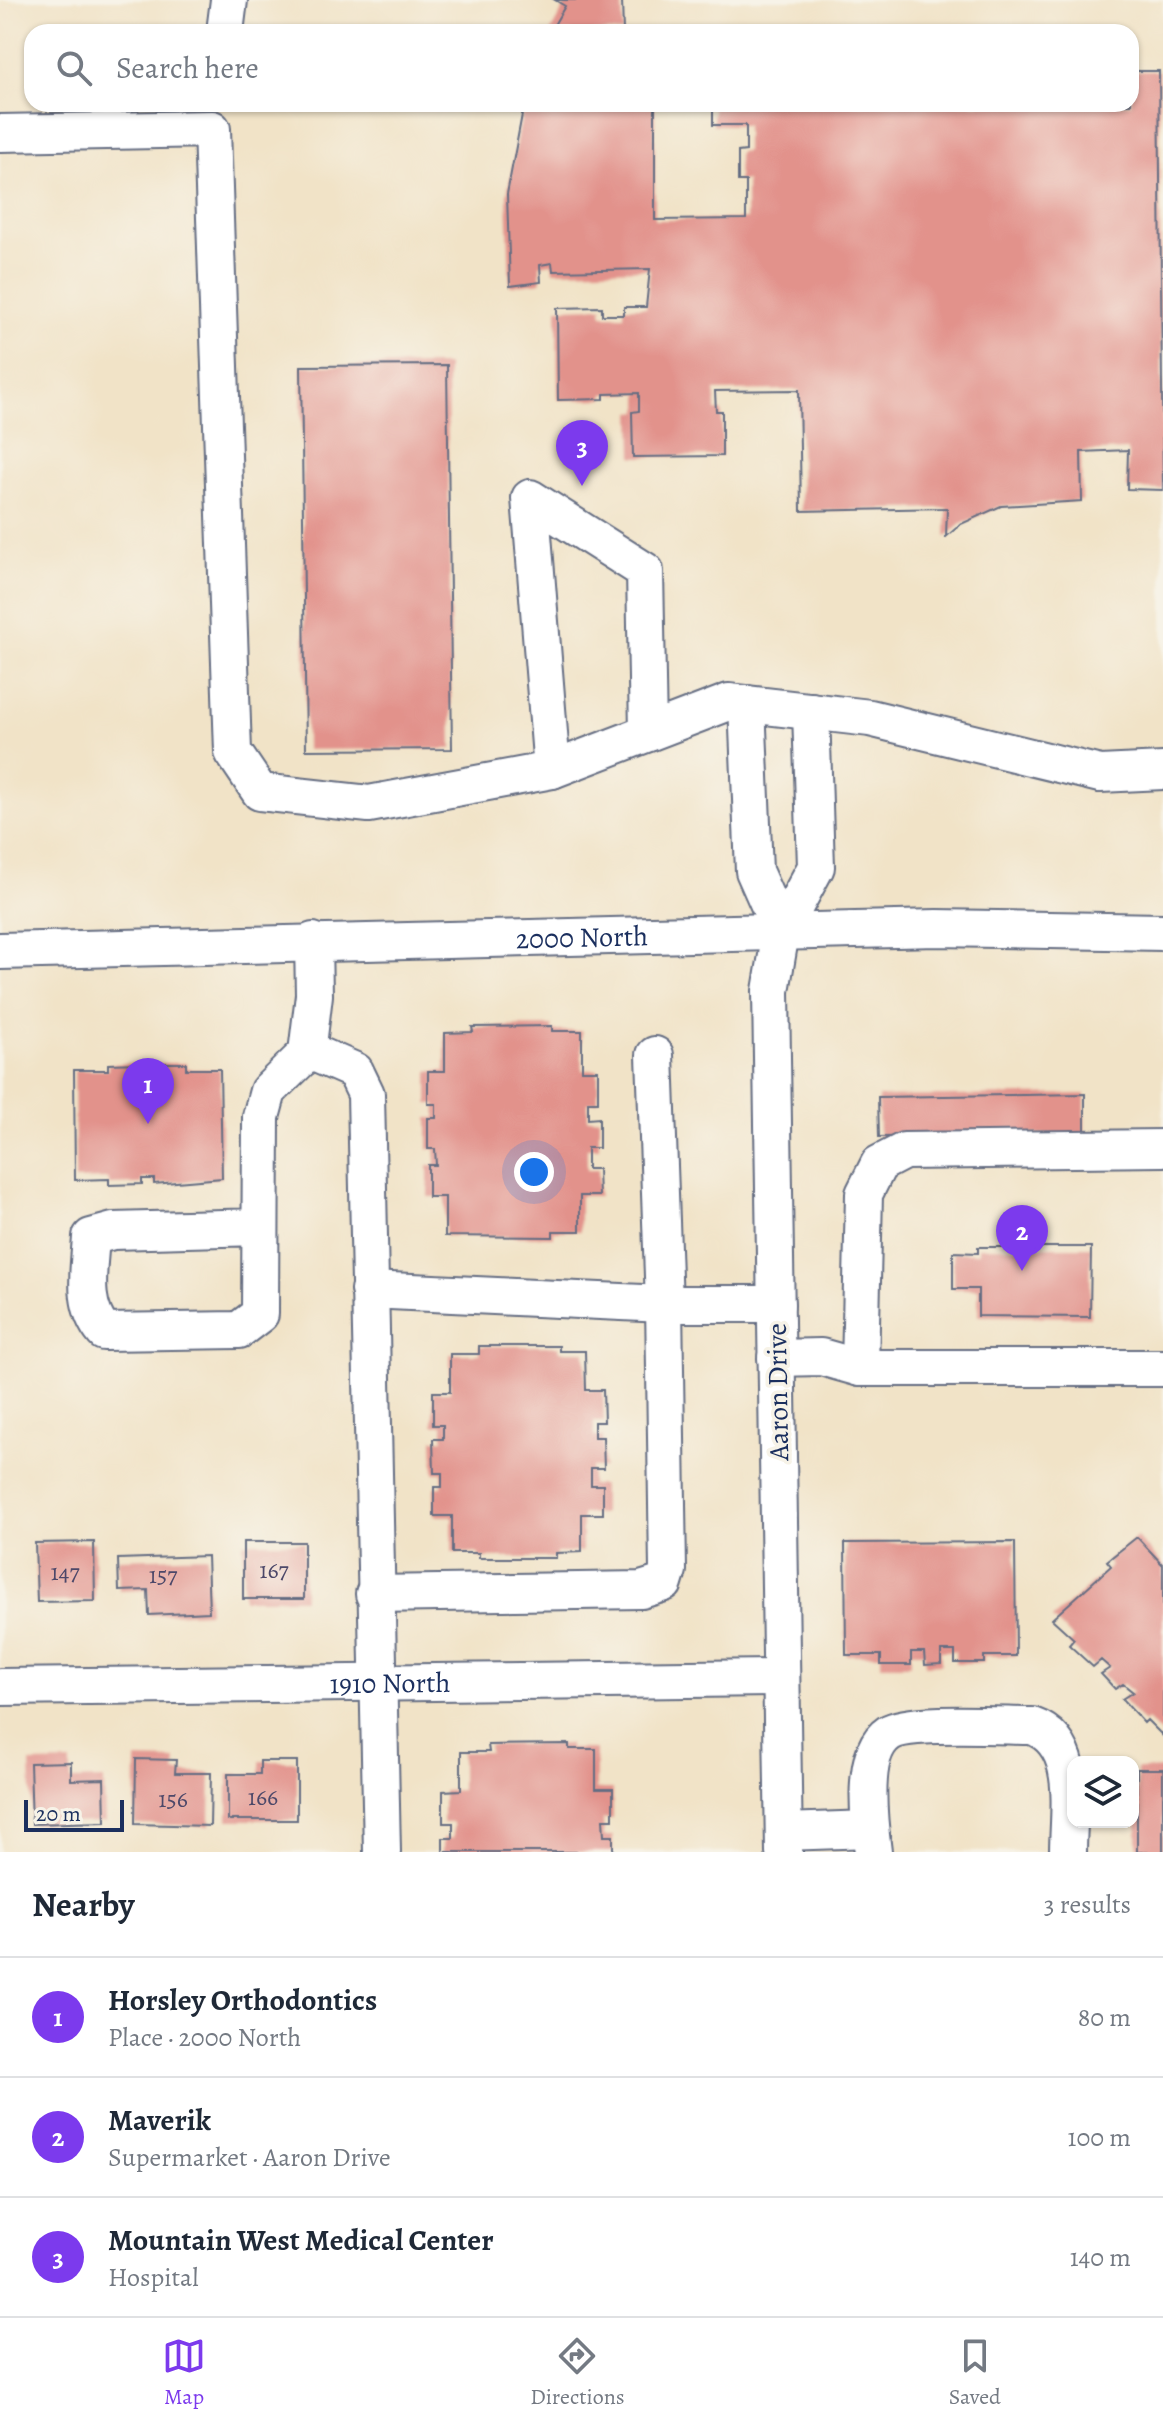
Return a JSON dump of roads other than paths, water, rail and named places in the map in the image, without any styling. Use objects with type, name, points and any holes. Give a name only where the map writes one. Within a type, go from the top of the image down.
[{"type":"street","points":[[226,24],[229,0]]},
{"type":"street","points":[[0,133],[213,117],[233,752],[260,792],[369,804],[552,770],[729,702],[870,718],[1100,774],[1163,771]]},
{"type":"street","points":[[552,770],[530,498],[645,571],[648,733]]},
{"type":"street","points":[[747,704],[754,871],[781,932]]},
{"type":"street","points":[[781,932],[816,867],[811,711]]},
{"type":"street","name":"2000 North","points":[[0,951],[192,949],[313,941],[937,928],[1163,932]]},
{"type":"street","name":"Aaron Drive","points":[[781,932],[771,991],[784,1842]]},
{"type":"street","points":[[260,1227],[113,1231],[91,1237],[88,1286],[91,1317],[104,1332],[239,1330],[260,1314],[261,1117],[268,1091],[307,1050],[314,995],[313,941]]},
{"type":"street","points":[[307,1050],[355,1071],[366,1094],[374,1594],[382,1852]]},
{"type":"street","points":[[374,1594],[641,1590],[664,1583],[668,1570],[664,1304],[655,1055]]},
{"type":"street","points":[[860,1368],[864,1194],[879,1164],[904,1151],[1163,1148]]},
{"type":"street","points":[[369,1290],[664,1304],[776,1304]]},
{"type":"street","points":[[776,1358],[821,1357],[860,1368],[1163,1368]]},
{"type":"street","name":"1910 North","points":[[0,1687],[781,1678]]},
{"type":"street","points":[[784,1842],[871,1841],[874,1750],[889,1733],[914,1727],[1032,1726],[1046,1731],[1058,1744],[1068,1773],[1068,1852]]},
{"type":"place","name":"Mountain West Medical Center","points":[[582,486]]},
{"type":"place","name":"Horsley Orthodontics","points":[[148,1124]]},
{"type":"place","name":"Maverik","points":[[1022,1271]]}]
